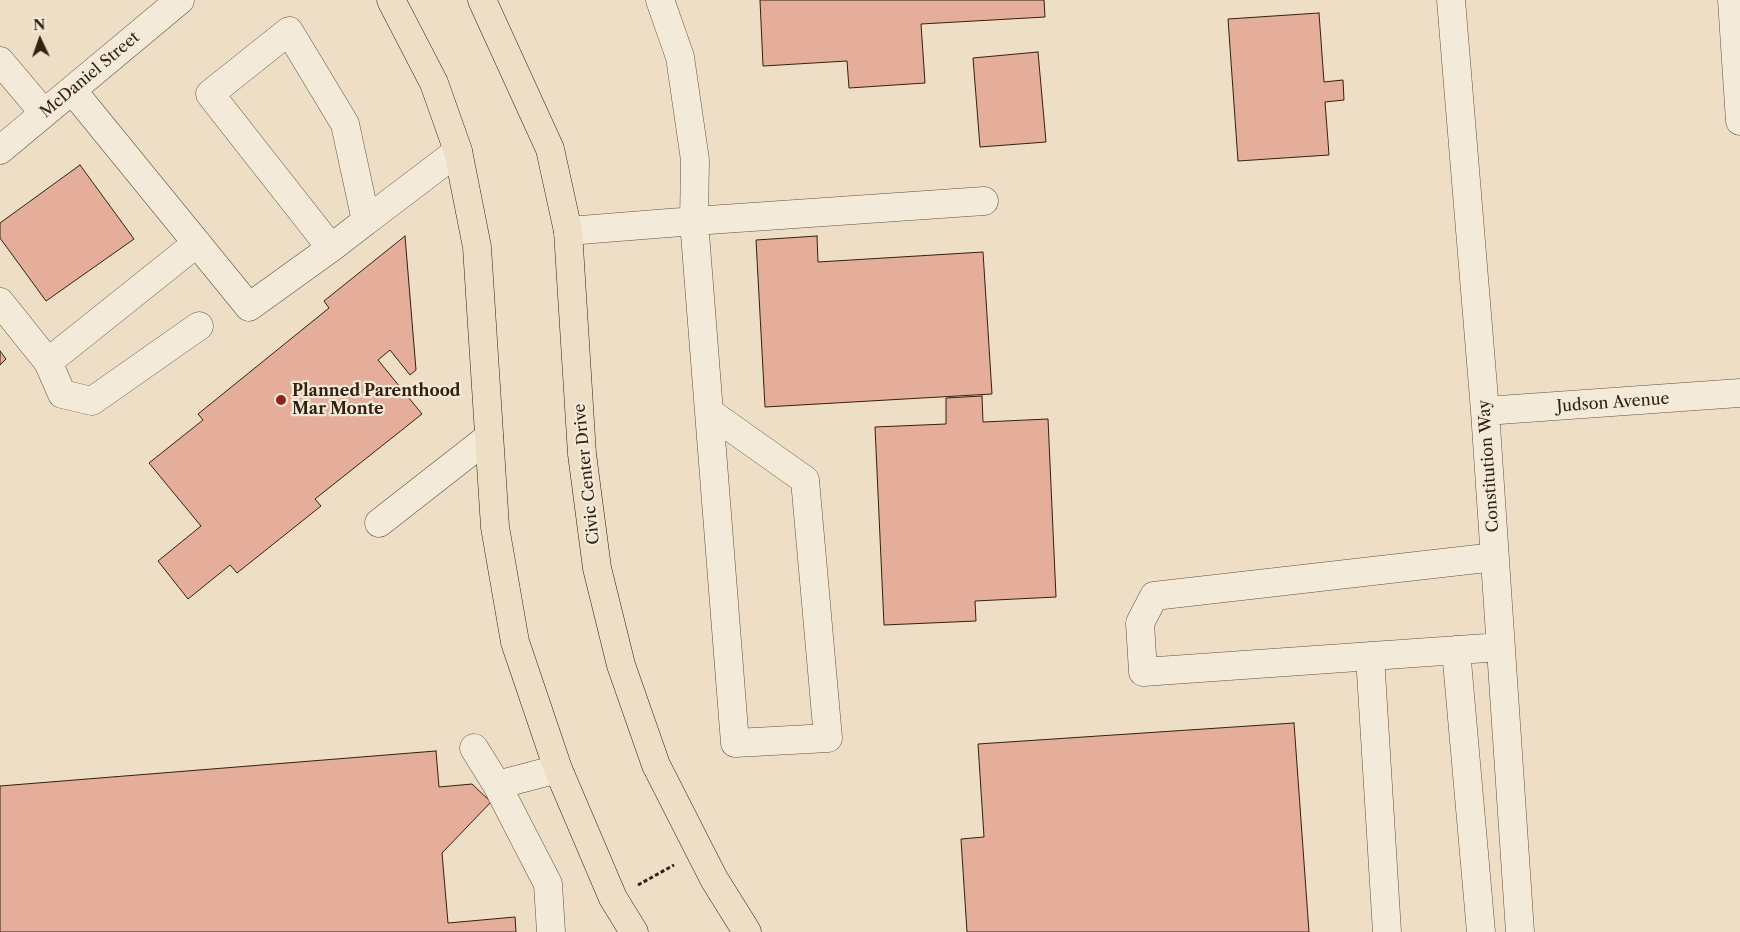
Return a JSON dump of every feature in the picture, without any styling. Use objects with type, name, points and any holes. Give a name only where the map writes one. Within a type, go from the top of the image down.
[{"type":"main road","points":[[391,0],[434,83],[458,151],[477,247],[495,527],[516,642],[558,769],[613,898],[634,932]]},
{"type":"main road","name":"Civic Center Drive","points":[[482,0],[550,149],[568,232],[582,454],[597,568],[621,665],[656,765],[714,879],[747,932]]},
{"type":"street","name":"McDaniel Street","points":[[0,150],[180,0]]},
{"type":"street","points":[[660,0],[680,57],[695,160],[694,221],[709,412],[736,742],[828,738],[805,480],[709,412]]},
{"type":"street","name":"Constitution Way","points":[[1451,0],[1485,411],[1520,932]]},
{"type":"street","points":[[1732,0],[1740,120]]},
{"type":"street","points":[[331,248],[210,94],[289,31],[345,124],[366,221]]},
{"type":"street","points":[[0,62],[44,113]]},
{"type":"street","points":[[72,90],[249,307],[331,248],[458,151]]},
{"type":"street","points":[[568,232],[694,221],[984,201]]},
{"type":"street","points":[[48,362],[197,243]]},
{"type":"street","points":[[0,302],[48,362],[62,394],[92,401],[199,326]]},
{"type":"street","name":"Judson Avenue","points":[[1485,411],[1740,393]]},
{"type":"street","points":[[380,523],[489,437]]},
{"type":"street","points":[[1495,557],[1154,596],[1140,624],[1143,672],[1501,647]]},
{"type":"street","points":[[1456,650],[1481,932]]},
{"type":"street","points":[[1370,656],[1387,932]]},
{"type":"street","points":[[474,748],[497,785],[548,884],[551,932]]},
{"type":"street","points":[[497,785],[558,769]]},
{"type":"path","points":[[638,885],[680,862]]},
{"type":"building","points":[[760,0],[1044,0],[1045,17],[921,24],[925,83],[849,88],[847,61],[763,66]]},
{"type":"building","points":[[1319,13],[1324,82],[1343,80],[1344,100],[1325,102],[1329,155],[1238,161],[1228,19]]},
{"type":"building","points":[[1038,52],[1046,142],[980,147],[973,58]]},
{"type":"building","points":[[80,165],[134,239],[46,301],[0,238],[0,223]]},
{"type":"building","points":[[405,236],[416,370],[410,375],[390,350],[378,360],[422,414],[315,499],[321,506],[237,573],[230,565],[188,599],[158,561],[201,526],[149,463],[203,420],[198,414],[329,308],[324,301]]},
{"type":"building","points":[[817,236],[818,262],[983,252],[992,394],[765,407],[756,240]]},
{"type":"building","points":[[0,351],[6,359],[0,365]]},
{"type":"building","points":[[982,396],[983,422],[1048,419],[1056,597],[975,601],[976,621],[884,625],[875,427],[946,424],[946,398]]},
{"type":"building","points":[[1294,723],[1309,932],[967,932],[961,839],[984,837],[978,744]]},
{"type":"building","points":[[436,751],[439,787],[472,784],[491,802],[442,853],[448,923],[515,917],[516,932],[0,932],[0,786]]},
{"type":"place","name":"Planned Parenthood Mar Monte","points":[[281,400]]}]
